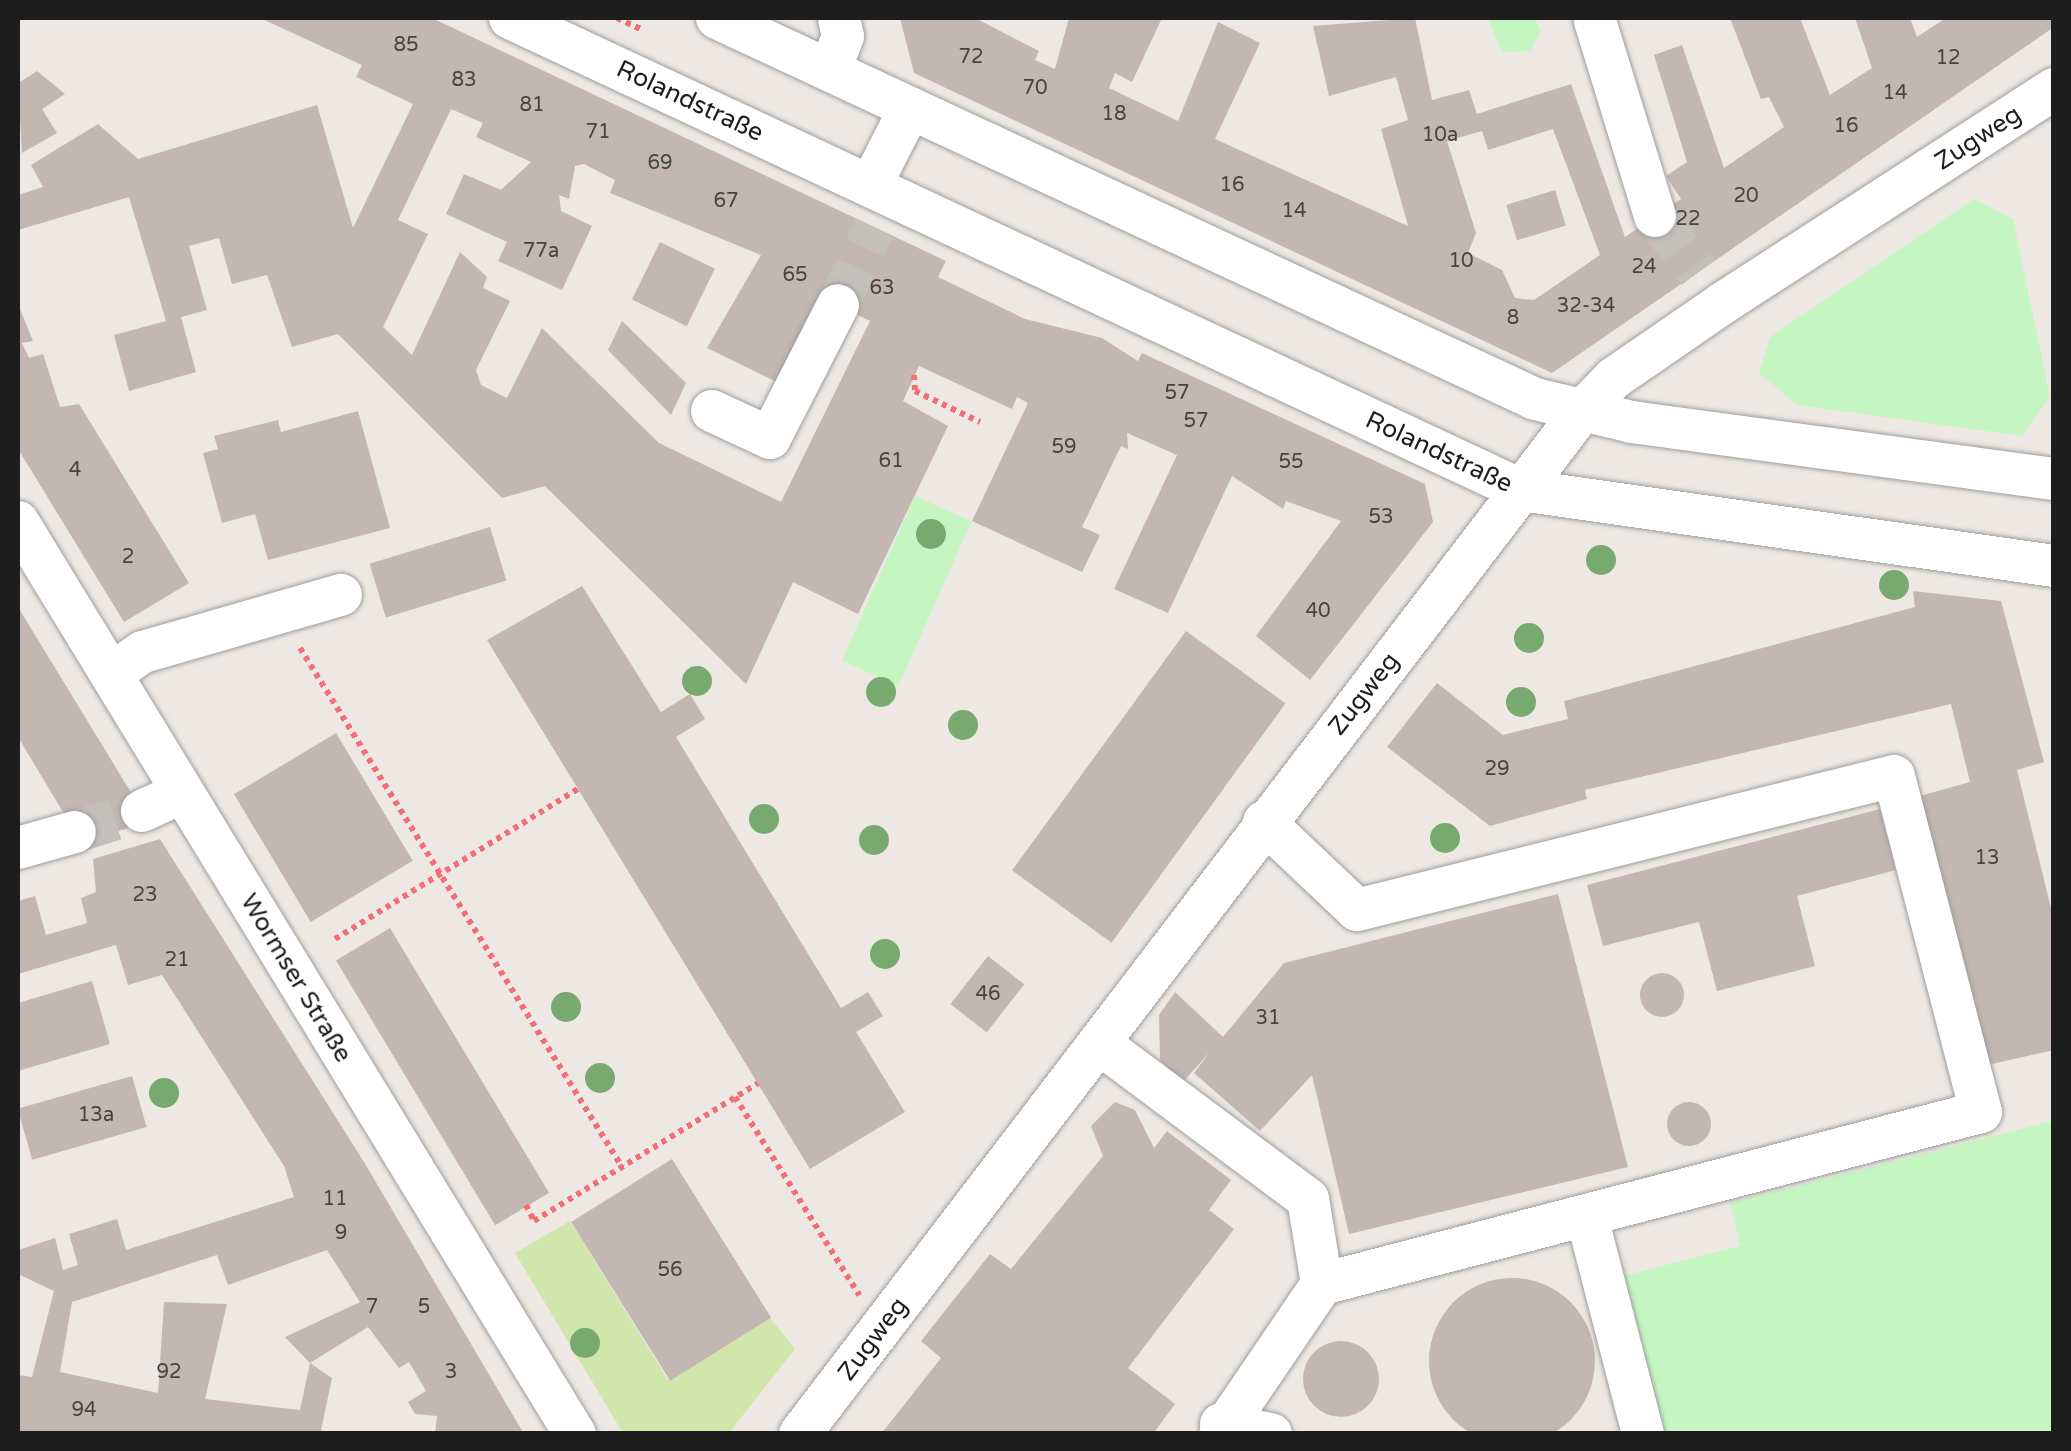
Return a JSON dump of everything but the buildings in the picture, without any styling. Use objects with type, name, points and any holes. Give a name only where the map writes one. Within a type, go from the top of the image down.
[{"type":"street","name":"Rolandstraße","points":[[510,18],[880,202],[1521,490],[2054,566]]},
{"type":"street","points":[[717,18],[1580,412],[2054,479]]},
{"type":"street","points":[[830,70],[843,36],[839,18]]},
{"type":"street","points":[[1596,21],[1656,216]]},
{"type":"street","name":"Zugweg","points":[[800,1434],[1580,412],[1710,288],[2050,97]]},
{"type":"street","points":[[880,202],[910,108]]},
{"type":"street","points":[[712,411],[770,438],[838,305]]},
{"type":"street","name":"Wormser Straße","points":[[18,522],[574,1434]]},
{"type":"street","points":[[111,674],[143,652],[340,594]]},
{"type":"street","points":[[1264,822],[1357,910],[1894,776],[1981,1112],[1587,1218],[1322,1284],[1220,1429],[1271,1434]]},
{"type":"street","points":[[142,812],[183,792]]},
{"type":"street","points":[[18,848],[74,832]]},
{"type":"street","points":[[1100,1044],[1308,1199],[1322,1284]]},
{"type":"street","points":[[1587,1218],[1644,1434]]},
{"type":"path","points":[[914,375],[915,391],[980,422]]},
{"type":"path","points":[[278,614],[622,1167]]},
{"type":"path","points":[[336,939],[578,788]]},
{"type":"path","points":[[526,1205],[534,1221],[758,1083]]},
{"type":"path","points":[[735,1097],[848,1278]]},
{"type":"green space","points":[[1488,18],[1535,18],[1541,32],[1530,51],[1502,52]]},
{"type":"green space","points":[[1974,199],[2013,219],[2050,397],[2022,436],[1797,405],[1759,373],[1770,337]]},
{"type":"green space","points":[[915,496],[972,521],[898,686],[842,660]]},
{"type":"green space","points":[[2053,1121],[2053,1433],[1661,1433],[1619,1277],[1740,1246],[1730,1203]]},
{"type":"green space","points":[[570,1221],[668,1380],[770,1318],[795,1349],[729,1433],[623,1433],[515,1253]]},
{"type":"tunnel","points":[[1655,216],[1698,272]]},
{"type":"tunnel","points":[[838,305],[875,227]]},
{"type":"tunnel","points":[[75,832],[142,811]]}]
